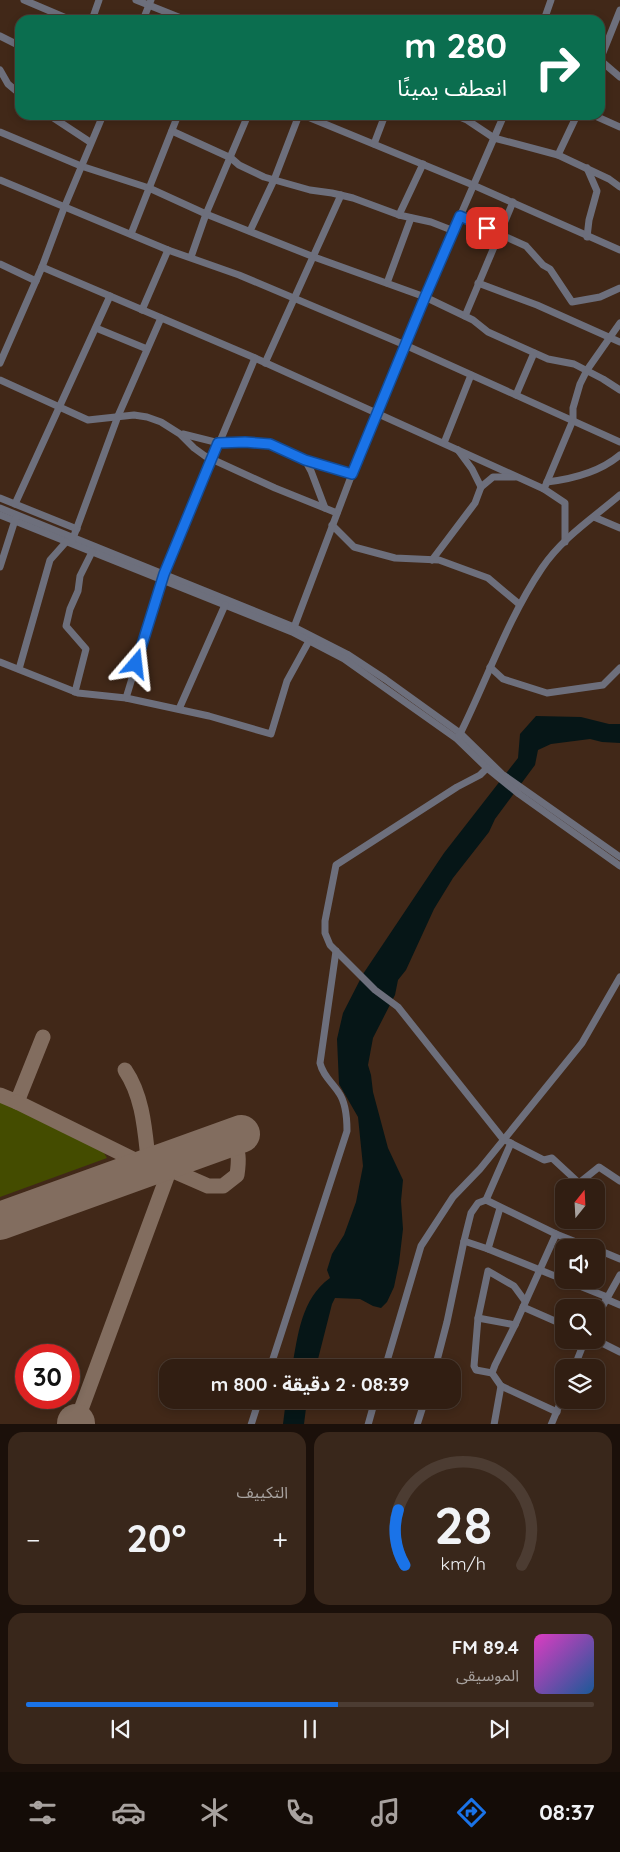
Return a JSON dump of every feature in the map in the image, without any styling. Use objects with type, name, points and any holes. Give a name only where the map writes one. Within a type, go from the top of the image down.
[{"type":"street","points":[[24,0],[59,15]]},
{"type":"street","points":[[94,15],[99,0]]},
{"type":"street","points":[[136,0],[150,2],[176,15]]},
{"type":"street","points":[[546,15],[551,0]]},
{"type":"street","points":[[145,15],[150,2]]},
{"type":"street","points":[[605,49],[618,22],[620,10]]},
{"type":"street","points":[[0,36],[15,44]]},
{"type":"street","points":[[605,64],[620,77]]},
{"type":"street","points":[[0,70],[8,84]]},
{"type":"street","points":[[0,81],[15,90]]},
{"type":"street","points":[[61,120],[90,142]]},
{"type":"street","points":[[0,363],[42,268],[90,142],[101,120]]},
{"type":"street","points":[[131,234],[176,120]]},
{"type":"street","points":[[191,257],[206,214],[246,120]]},
{"type":"street","points":[[250,232],[274,180],[297,120]]},
{"type":"street","points":[[315,120],[474,185],[620,250]]},
{"type":"street","points":[[374,144],[382,120]]},
{"type":"street","points":[[467,120],[494,138],[558,154],[609,179],[620,187]]},
{"type":"street","points":[[293,630],[352,474],[425,297],[502,120]]},
{"type":"street","points":[[558,154],[575,120]]},
{"type":"street","points":[[604,120],[620,127]]},
{"type":"street","points":[[172,131],[230,158],[239,165],[274,180],[310,190],[341,195],[399,215],[431,222],[454,231]]},
{"type":"street","points":[[0,132],[81,166],[149,188],[206,214],[314,257],[425,297],[473,320],[488,332],[558,362],[574,364],[620,390]]},
{"type":"street","points":[[399,215],[423,164]]},
{"type":"street","points":[[586,168],[597,192],[588,220],[587,236]]},
{"type":"street","points":[[0,180],[64,208],[168,250],[191,257],[405,345],[620,442]]},
{"type":"street","points":[[265,363],[341,195]]},
{"type":"street","points":[[465,316],[513,202]]},
{"type":"street","points":[[460,216],[532,250],[543,265],[550,269],[572,302],[600,296],[620,288]]},
{"type":"street","points":[[387,283],[411,218]]},
{"type":"street","points":[[142,310],[168,250]]},
{"type":"street","points":[[0,264],[36,281]]},
{"type":"street","points":[[42,268],[255,358],[544,489],[565,503],[565,542]]},
{"type":"street","points":[[478,283],[537,305],[620,342]]},
{"type":"street","points":[[16,504],[110,296]]},
{"type":"street","points":[[19,669],[50,560],[70,541],[77,529],[118,416],[161,318]]},
{"type":"street","points":[[544,489],[572,420],[577,393],[587,370],[620,323]]},
{"type":"street","points":[[96,328],[147,349]]},
{"type":"street","points":[[516,395],[534,353]]},
{"type":"street","points":[[126,698],[162,577],[255,358]]},
{"type":"street","points":[[444,443],[471,375]]},
{"type":"street","points":[[0,380],[88,420],[134,415],[162,422],[180,434],[199,453],[338,513]]},
{"type":"street","points":[[180,434],[218,443],[245,442],[270,444],[305,460],[352,474]]},
{"type":"street","points":[[458,450],[472,469],[481,487]]},
{"type":"street","points":[[547,482],[586,474],[620,456]]},
{"type":"street","points":[[305,460],[312,471],[325,508]]},
{"type":"street","points":[[432,560],[475,503],[481,487],[493,477],[518,477]]},
{"type":"street","points":[[459,736],[519,604],[542,569],[574,532],[620,495]]},
{"type":"street","points":[[77,529],[1,499],[0,508],[15,518],[293,630],[347,654],[386,679],[459,736],[501,776],[521,792],[620,866]]},
{"type":"street","points":[[0,515],[41,524],[92,552],[162,577],[225,605],[293,630],[308,641],[344,658],[459,736],[487,768],[501,776]]},
{"type":"street","points":[[41,524],[44,516]]},
{"type":"street","points":[[594,517],[620,528]]},
{"type":"street","points":[[0,567],[15,518]]},
{"type":"street","points":[[332,525],[354,546],[395,558],[439,560],[488,578],[519,604]]},
{"type":"street","points":[[75,692],[86,649],[66,626],[70,609],[78,591],[80,576],[92,552]]},
{"type":"street","points":[[179,709],[225,605]]},
{"type":"street","points":[[0,662],[75,692],[126,698],[179,709],[271,734],[287,681],[308,641]]},
{"type":"street","points":[[490,667],[502,679],[547,693],[603,685],[620,668]]},
{"type":"street","points":[[487,768],[336,865],[325,921],[325,933],[330,945],[375,990],[398,1008],[503,1139],[544,1160],[552,1158],[580,1183],[599,1167],[620,1181]]},
{"type":"street","points":[[521,792],[620,857]]},
{"type":"street","points":[[273,1359],[347,1132],[346,1117],[339,1094],[322,1072],[320,1063],[336,951]]},
{"type":"street","points":[[388,1359],[421,1246],[453,1197],[480,1169],[582,1043],[620,977]]},
{"type":"street","points":[[437,1359],[471,1213],[478,1203],[486,1200],[511,1143]]},
{"type":"street","points":[[486,1200],[568,1239]]},
{"type":"street","points":[[488,1249],[500,1208]]},
{"type":"street","points":[[492,1373],[556,1234]]},
{"type":"street","points":[[464,1241],[488,1249],[620,1305]]},
{"type":"street","points":[[605,1253],[620,1259]]},
{"type":"street","points":[[555,1320],[524,1304],[514,1286],[488,1271],[478,1318],[475,1369],[492,1373],[501,1386],[556,1412]]},
{"type":"street","points":[[605,1302],[620,1274]]},
{"type":"street","points":[[478,1318],[515,1325]]},
{"type":"street","points":[[605,1344],[620,1352]]},
{"type":"street","points":[[494,1424],[501,1386]]},
{"type":"street","points":[[251,1424],[256,1409]]},
{"type":"street","points":[[368,1424],[372,1409]]},
{"type":"street","points":[[417,1424],[422,1409]]},
{"type":"street","points":[[552,1424],[557,1409]]},
{"type":"green space","points":[[0,1102],[99,1148],[107,1158],[0,1197]]},
{"type":"shaded area","points":[[536,716],[581,717],[609,724],[620,724],[620,743],[590,739],[551,744],[538,750],[535,765],[495,819],[489,832],[453,878],[434,909],[406,970],[398,980],[395,995],[373,1038],[368,1065],[388,1148],[403,1180],[401,1201],[403,1229],[394,1287],[387,1302],[381,1308],[360,1299],[335,1298],[318,1359],[293,1359],[302,1318],[313,1296],[330,1278],[327,1270],[332,1254],[344,1235],[356,1202],[363,1166],[358,1117],[339,1084],[337,1039],[343,1013],[363,974],[444,853],[518,758],[520,734]]},
{"type":"shaded area","points":[[285,1409],[306,1409],[304,1424],[283,1424]]},
{"type":"taxiway","points":[[0,1095],[17,1102],[43,1037]]},
{"type":"taxiway","points":[[125,1070],[140,1104],[149,1167]]},
{"type":"taxiway","points":[[17,1102],[149,1167],[169,1169],[208,1186],[223,1186],[237,1175],[238,1155],[236,1146],[230,1138]]},
{"type":"taxiway","points":[[76,1423],[174,1158]]},
{"type":"runway","points":[[0,1221],[241,1134]]},
{"type":"route","points":[[136,664],[164,574],[218,443],[255,442],[270,444],[305,460],[352,474],[460,216],[487,228]]}]
